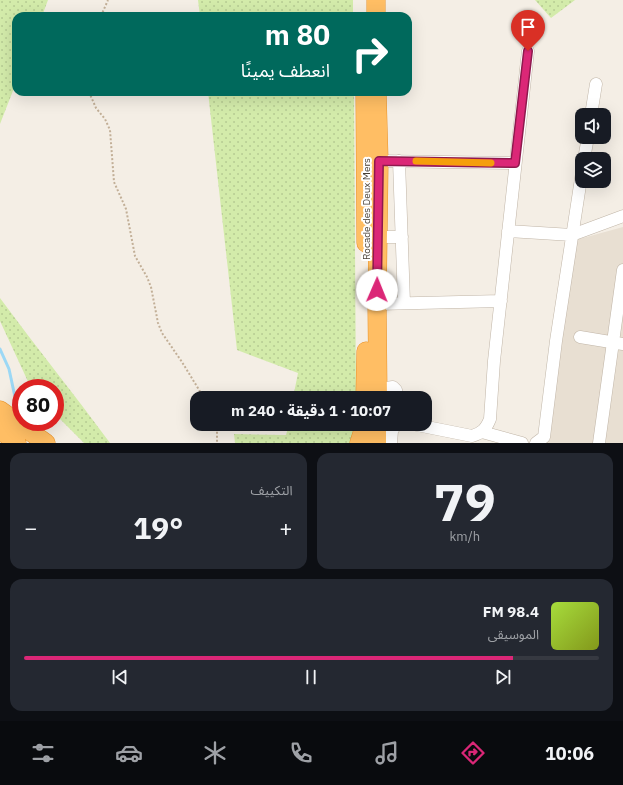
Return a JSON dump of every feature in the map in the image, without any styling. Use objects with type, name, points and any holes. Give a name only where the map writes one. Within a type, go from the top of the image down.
[{"type":"highway","points":[[365,0],[365,12]]},
{"type":"highway","points":[[376,0],[376,12]]},
{"type":"highway","name":"Rocade des Deux Mers","points":[[366,96],[374,391]]},
{"type":"highway","name":"Rocade des Deux Mers","points":[[374,391],[379,161],[377,96]]},
{"type":"highway","points":[[0,410],[46,443]]},
{"type":"highway","points":[[359,443],[363,431]]},
{"type":"highway","points":[[365,431],[365,443]]},
{"type":"highway","points":[[377,431],[377,443]]},
{"type":"street","points":[[480,436],[487,427],[492,409],[494,361],[528,51]]},
{"type":"street","points":[[592,108],[596,84]]},
{"type":"street","points":[[379,161],[515,163]]},
{"type":"street","points":[[399,161],[404,303]]},
{"type":"street","points":[[536,443],[544,437],[579,188]]},
{"type":"street","points":[[508,231],[572,235],[623,216]]},
{"type":"street","points":[[378,237],[402,237]]},
{"type":"street","points":[[599,443],[618,343],[623,270]]},
{"type":"street","points":[[377,304],[501,301]]},
{"type":"street","points":[[580,337],[618,343]]},
{"type":"street","points":[[384,391],[393,387],[396,391]]},
{"type":"street","points":[[432,428],[457,434],[522,443]]},
{"type":"street","points":[[391,443],[392,431]]},
{"type":"path","points":[[103,12],[108,0]]},
{"type":"path","points":[[91,96],[96,108],[105,119],[110,130],[114,182],[126,210],[135,256],[151,287],[158,323],[162,333],[200,391]]},
{"type":"path","points":[[217,431],[217,443]]},
{"type":"shaded area","points":[[623,227],[623,443],[537,443],[572,241]]},
{"type":"green space","points":[[0,0],[48,0],[44,12],[12,12],[12,93],[0,124]]},
{"type":"green space","points":[[198,0],[353,0],[353,12],[200,12]]},
{"type":"green space","points":[[535,0],[575,0],[551,18]]},
{"type":"green space","points":[[208,96],[354,96],[356,391],[294,391],[298,373],[237,350]]},
{"type":"green space","points":[[0,298],[61,379],[27,379],[0,321]]},
{"type":"green space","points":[[64,382],[110,443],[84,443],[64,423]]},
{"type":"green space","points":[[287,431],[353,431],[350,443],[235,443],[234,434],[286,435]]},
{"type":"waterway","points":[[0,349],[9,369],[12,383]]},
{"type":"slow traffic","points":[[416,161],[491,163]]},
{"type":"route","points":[[377,290],[379,161],[515,163],[528,51]]}]
